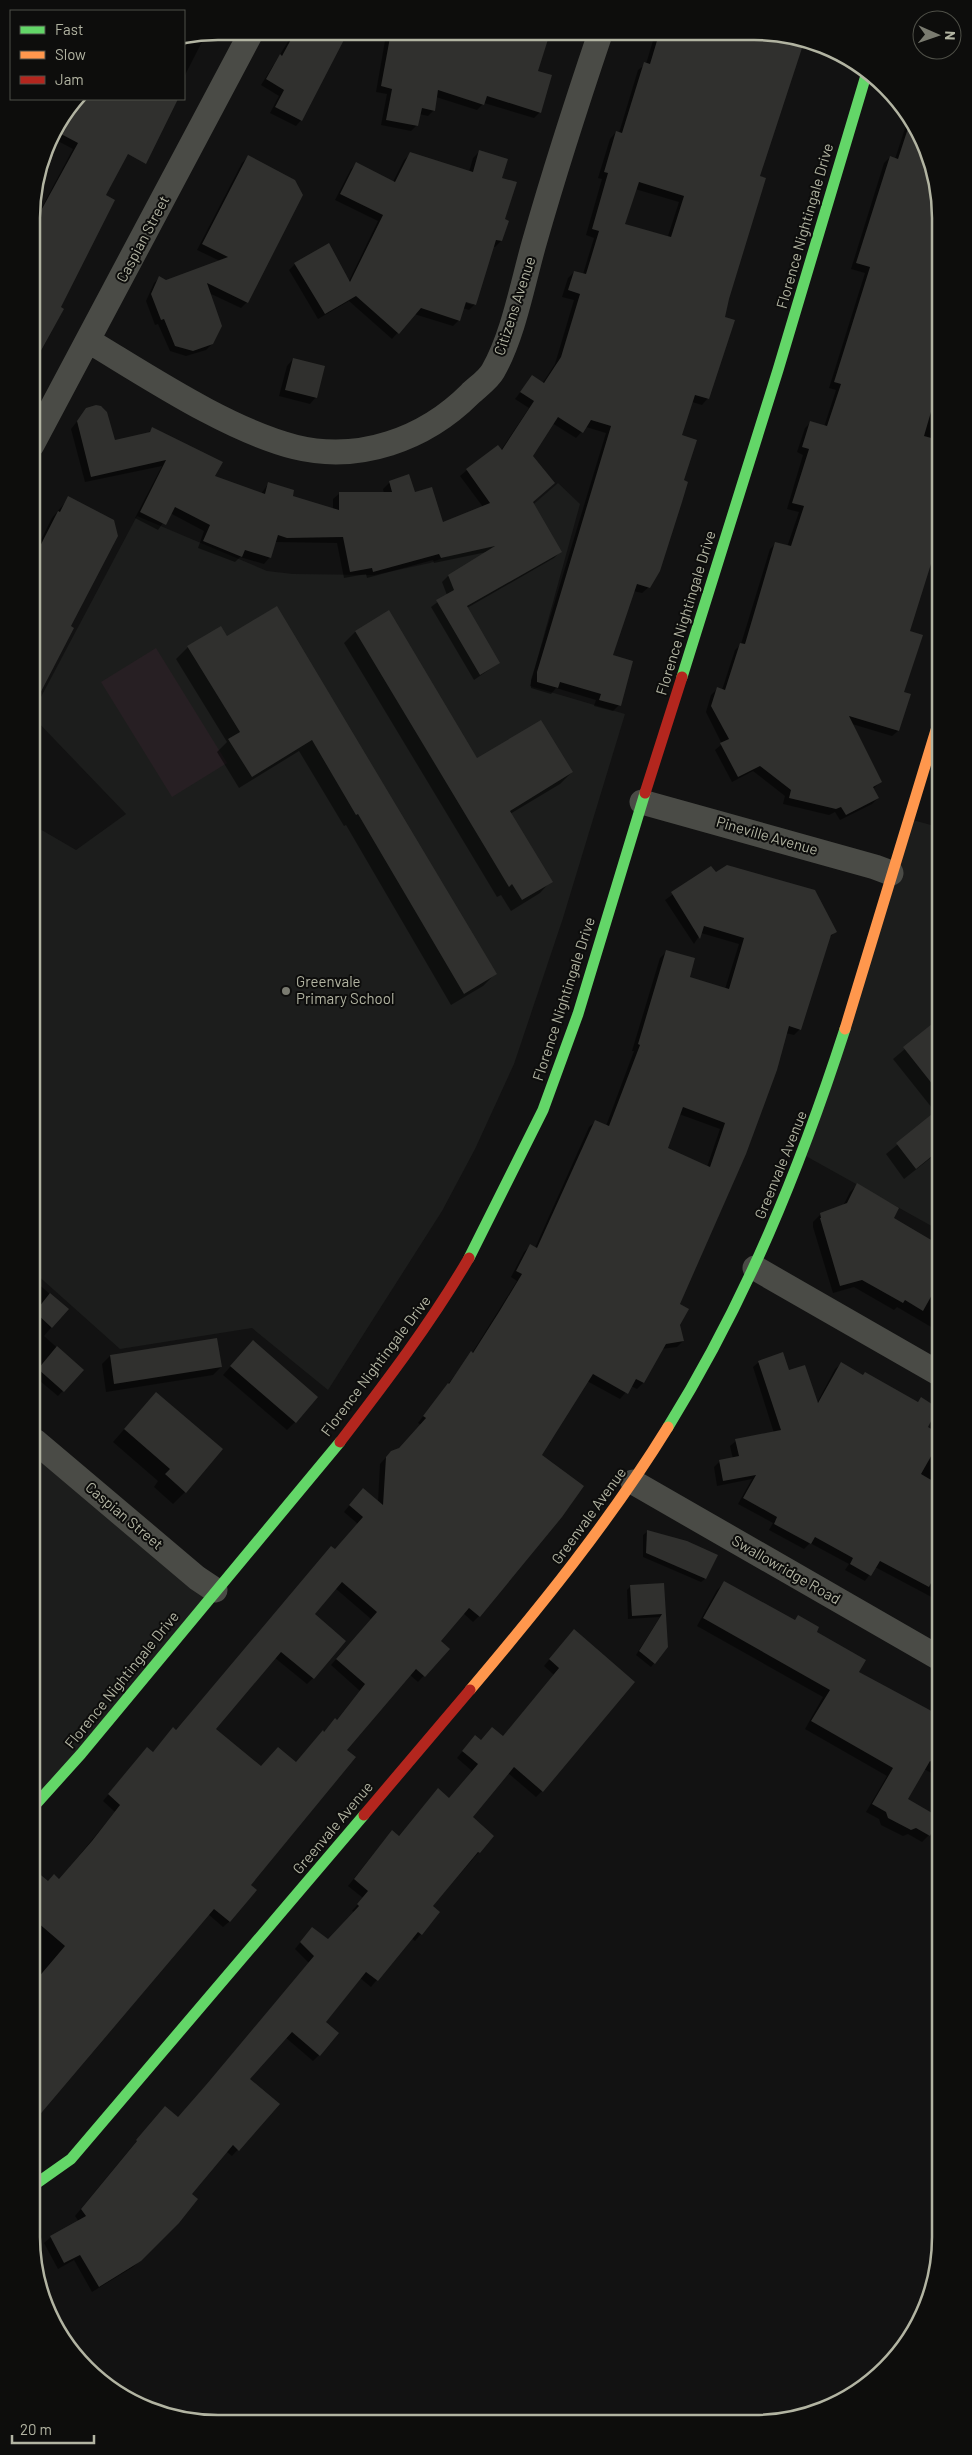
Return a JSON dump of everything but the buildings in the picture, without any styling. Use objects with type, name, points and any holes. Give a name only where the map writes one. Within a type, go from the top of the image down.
[{"type":"street","name":"Caspian Street","points":[[40,430],[248,40]]},
{"type":"street","name":"Citizens Avenue","points":[[89,341],[212,412],[253,431],[296,447],[337,452],[376,448],[411,437],[454,410],[492,372],[509,332],[561,150],[598,40]]},
{"type":"street","name":"Florence Nightingale Drive","points":[[40,1800],[82,1754],[215,1590],[337,1445],[396,1370],[440,1308],[482,1236],[543,1110],[578,1014],[642,802],[778,370],[865,79]]},
{"type":"street","name":"Greenvale Avenue","points":[[40,2181],[71,2159],[133,2088],[535,1613],[633,1482],[712,1353],[755,1268],[819,1110],[932,743]]},
{"type":"street","name":"Pineville Avenue","points":[[642,802],[875,866],[892,873]]},
{"type":"street","points":[[755,1268],[932,1370]]},
{"type":"street","name":"Caspian Street","points":[[40,1445],[197,1578],[215,1590]]},
{"type":"street","name":"Swallowridge Road","points":[[633,1482],[932,1654]]},
{"type":"shaded area","name":"Greenvale Primary School","points":[[558,483],[580,504],[530,686],[625,714],[563,918],[514,1064],[475,1149],[442,1211],[328,1390],[252,1328],[120,1349],[40,1277],[40,829],[76,850],[126,814],[40,724],[40,699],[137,516],[267,571],[293,574],[374,575],[430,563],[480,543],[521,515]]},
{"type":"shaded area","points":[[156,648],[227,763],[172,797],[101,682]]},
{"type":"shaded area","points":[[909,819],[932,824],[932,1226],[804,1155]]},
{"type":"shaded area","points":[[40,1446],[214,1593],[40,1800]]},
{"type":"traffic: fast","points":[[682,677],[778,370],[865,79]]},
{"type":"traffic: fast","points":[[469,1258],[543,1110],[578,1014],[645,793]]},
{"type":"traffic: fast","points":[[668,1427],[723,1331],[769,1233],[790,1184],[845,1029]]},
{"type":"traffic: fast","points":[[40,1800],[81,1754],[340,1442]]},
{"type":"traffic: fast","points":[[40,2181],[71,2159],[364,1815]]},
{"type":"traffic: slow","points":[[845,1029],[932,743]]},
{"type":"traffic: slow","points":[[470,1690],[523,1627],[599,1529],[668,1427]]},
{"type":"traffic: jam","points":[[645,793],[682,677]]},
{"type":"traffic: jam","points":[[340,1442],[424,1329],[469,1258]]},
{"type":"traffic: jam","points":[[364,1815],[470,1690]]},
{"type":"place","name":"Greenvale Primary School","points":[[286,991]]}]
